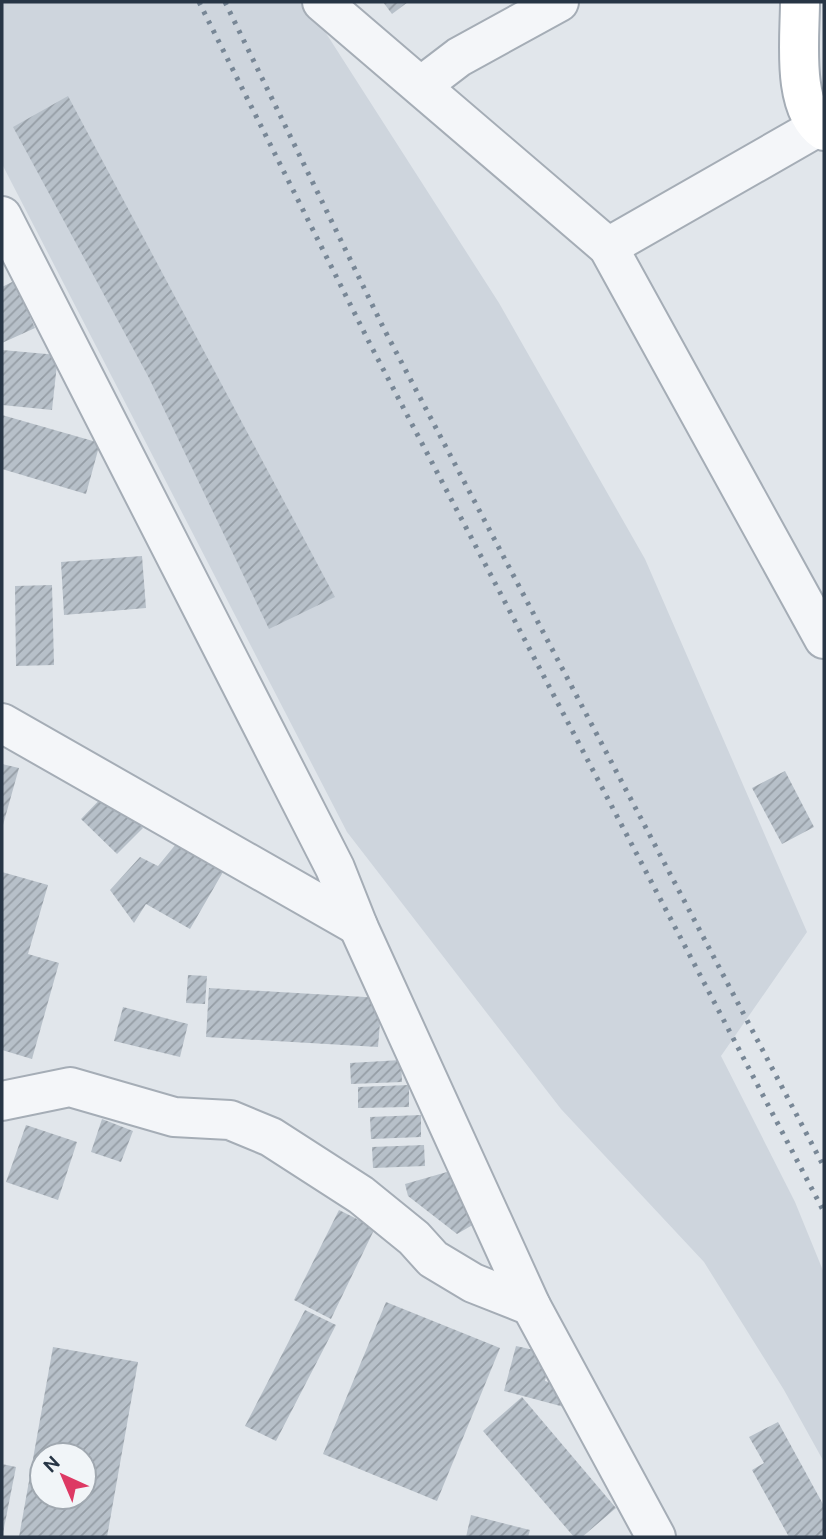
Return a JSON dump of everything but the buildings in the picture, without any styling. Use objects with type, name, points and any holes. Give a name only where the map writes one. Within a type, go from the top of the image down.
[{"type":"street","points":[[322,2],[608,247],[824,639]]},
{"type":"street","points":[[421,86],[459,57],[559,2]]},
{"type":"street","points":[[608,247],[821,129],[802,97],[800,2]]},
{"type":"street","points":[[2,216],[335,868],[358,926],[531,1306],[656,1537]]},
{"type":"street","points":[[2,723],[358,926]]},
{"type":"street","points":[[2,1101],[69,1087],[174,1117],[230,1120],[271,1137],[361,1195],[414,1238],[433,1259],[473,1283],[531,1306]]},
{"type":"shaded area","points":[[2,2],[306,2],[499,303],[645,559],[807,932],[721,1056],[795,1202],[824,1273],[824,1462],[784,1390],[704,1262],[561,1109],[347,832],[2,164]]},
{"type":"railway","points":[[199,2],[370,344],[824,1212]]},
{"type":"railway","points":[[225,2],[384,329],[824,1167]]}]
